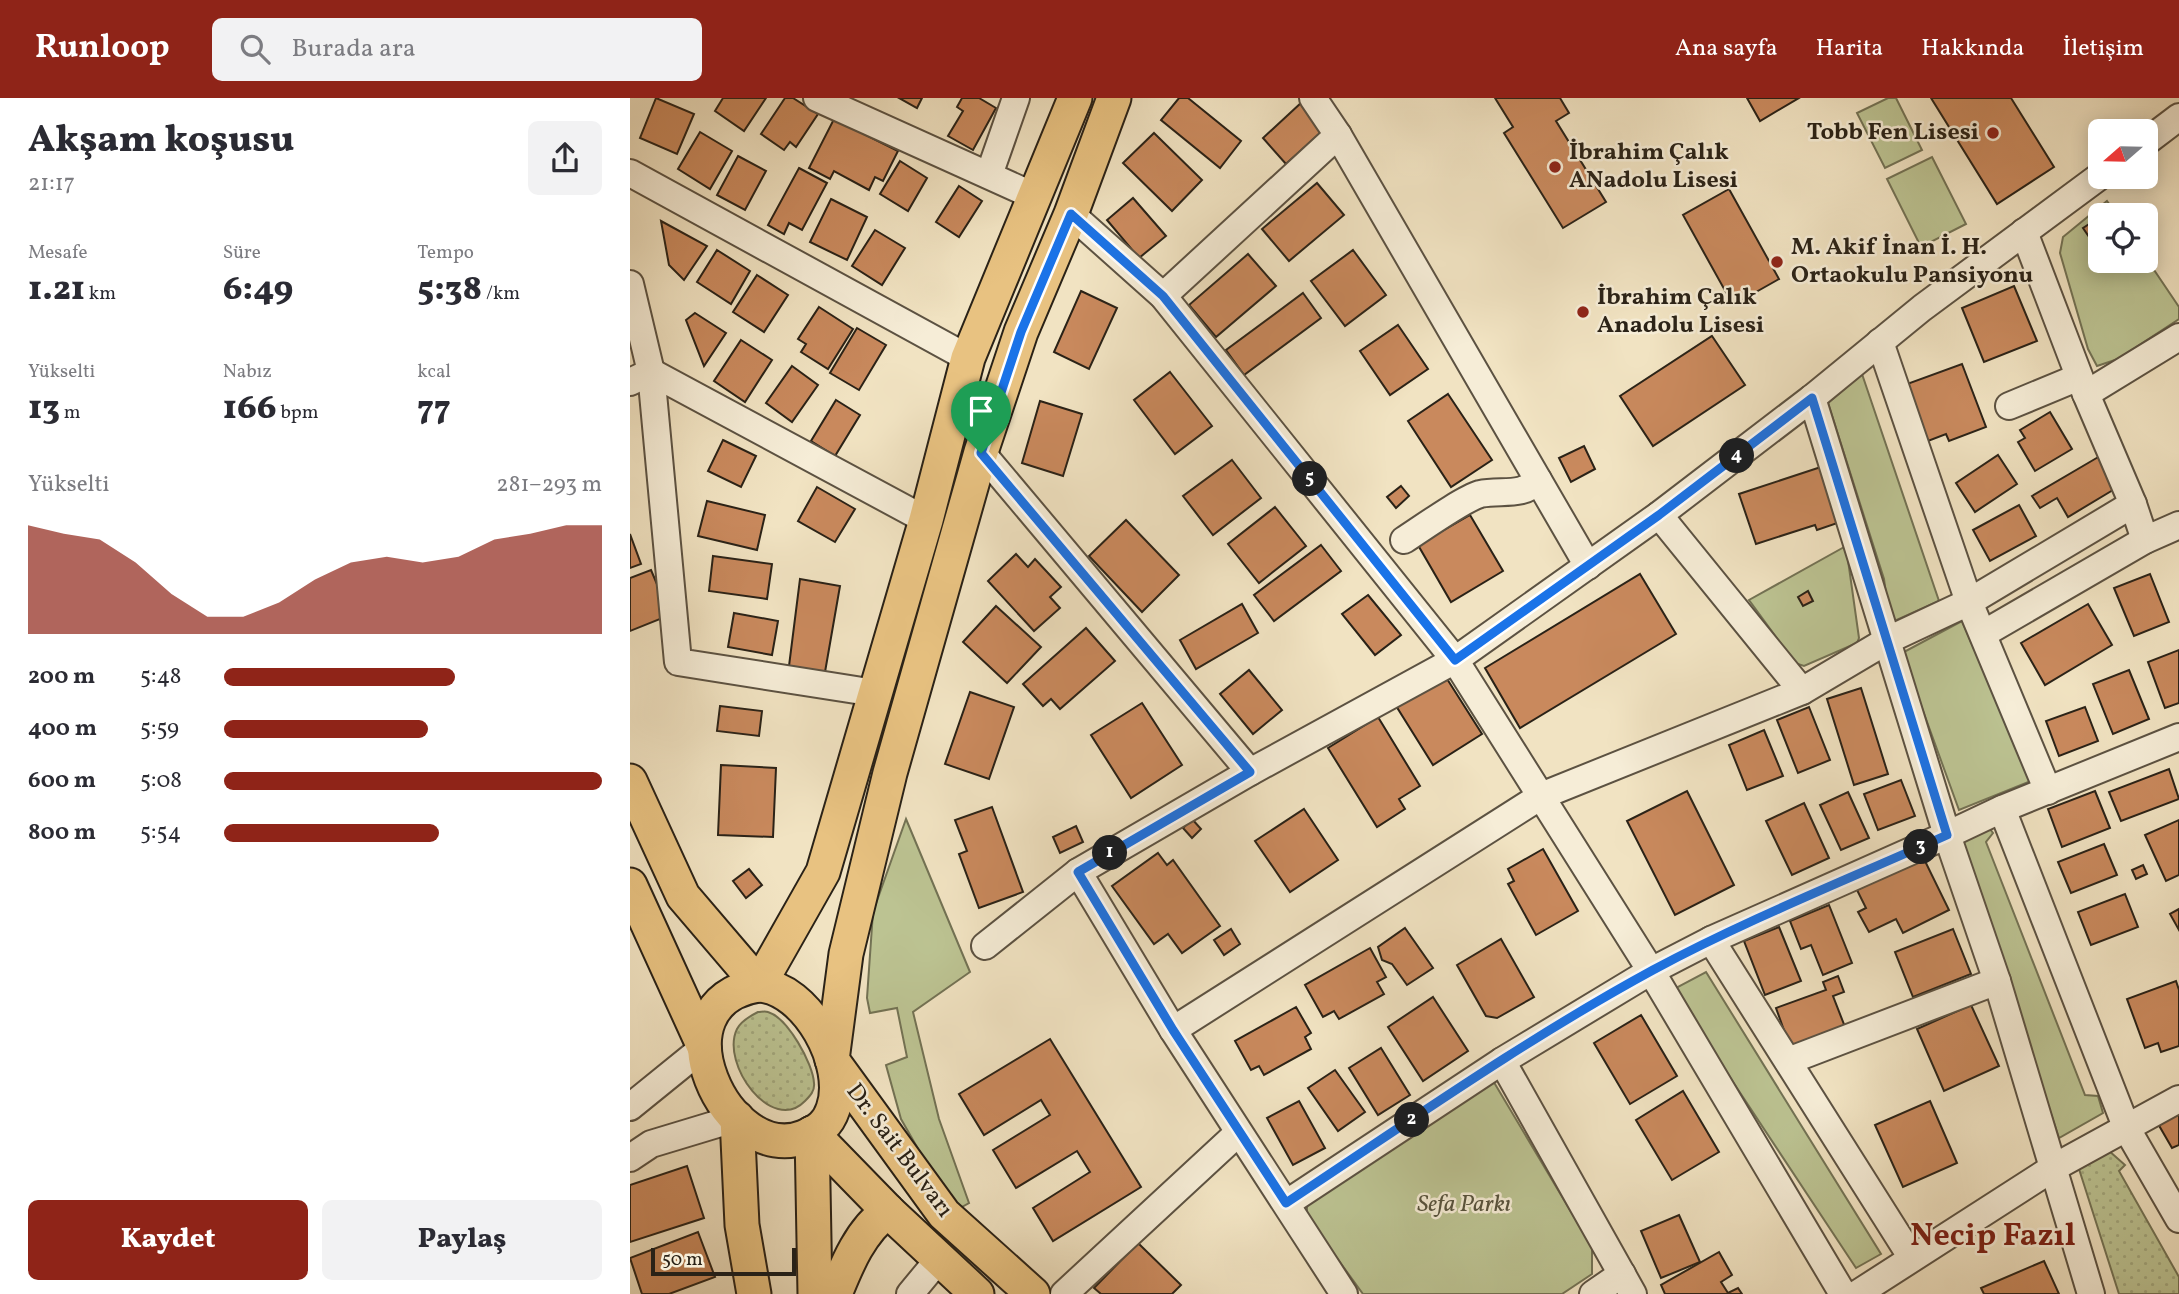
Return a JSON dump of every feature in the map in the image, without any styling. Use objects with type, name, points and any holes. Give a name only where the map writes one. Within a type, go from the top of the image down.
[{"type":"main road","points":[[759,985],[824,872],[926,520],[968,358],[1075,98]]},
{"type":"main road","points":[[832,1060],[846,954],[885,792],[981,453],[1021,332],[1071,214],[1114,98]]},
{"type":"main road","points":[[630,781],[683,896],[759,985]]},
{"type":"main road","points":[[630,885],[704,1047],[711,1077],[720,1096],[737,1118],[744,1126],[760,1135],[780,1140],[799,1139],[830,1121],[837,1087],[832,1060],[819,1030],[806,1011],[772,986],[759,985],[730,994],[715,1007],[708,1021],[704,1047]]},
{"type":"main road","name":"Dr. Sait Bulvarı","points":[[832,1060],[944,1214],[1033,1294]]},
{"type":"main road","points":[[737,1118],[742,1225],[754,1294]]},
{"type":"main road","points":[[812,1133],[815,1294]]},
{"type":"main road","name":"Dr. Sait Bulvarı","points":[[812,1133],[888,1211],[977,1294]]},
{"type":"main road","points":[[835,1294],[860,1242],[876,1220],[888,1211]]},
{"type":"street","points":[[817,98],[1034,196]]},
{"type":"street","points":[[989,175],[1016,98]]},
{"type":"street","points":[[1313,98],[1338,135],[1588,566]]},
{"type":"street","points":[[2158,133],[2179,117]]},
{"type":"street","points":[[1163,296],[1338,135]]},
{"type":"street","points":[[630,173],[968,358]]},
{"type":"street","points":[[985,946],[1078,872],[1250,772],[1455,660],[1659,515],[1812,398],[1880,342],[2088,185]]},
{"type":"street","points":[[1071,214],[1163,296],[1455,660],[1651,971],[1843,1294]]},
{"type":"street","points":[[2024,232],[2145,540]]},
{"type":"street","points":[[630,284],[678,663],[875,693]]},
{"type":"street","points":[[2009,406],[2082,385],[2179,337]]},
{"type":"street","points":[[1880,342],[1969,602],[2048,791]]},
{"type":"street","points":[[640,377],[926,520]]},
{"type":"street","points":[[1812,398],[1947,835],[1997,981],[2091,1294]]},
{"type":"street","points":[[981,453],[1250,772]]},
{"type":"street","points":[[1404,540],[1475,496],[1517,492],[1538,480]]},
{"type":"street","points":[[1173,1030],[1541,796],[1802,691],[1888,640],[1969,602],[2133,505]]},
{"type":"street","points":[[1659,515],[1802,691]]},
{"type":"street","points":[[1983,634],[2145,540],[2179,525]]},
{"type":"street","points":[[1286,1203],[1502,1061],[1651,971],[1711,940],[2002,809],[2179,737]]},
{"type":"street","points":[[2002,809],[2127,1129],[2179,1219]]},
{"type":"street","points":[[1078,872],[1173,1030],[1344,1294]]},
{"type":"street","points":[[1711,940],[1912,1258]]},
{"type":"street","points":[[1788,1061],[1997,981]]},
{"type":"street","points":[[630,1107],[704,1047]]},
{"type":"street","points":[[1502,1061],[1628,1284],[1593,1294]]},
{"type":"street","points":[[1857,1294],[2053,1168],[2179,1099]]},
{"type":"street","points":[[630,1158],[651,1144],[737,1118]]},
{"type":"street","points":[[1064,1294],[1238,1133]]},
{"type":"street","points":[[910,1294],[939,1259]]},
{"type":"green space","points":[[1888,98],[1896,98],[1922,150],[1885,168],[1857,113]]},
{"type":"green space","points":[[1932,157],[1966,224],[1921,247],[1887,179]]},
{"type":"green space","points":[[2088,217],[2088,273],[2156,273],[2179,307],[2179,319],[2118,359],[2097,366],[2088,349],[2060,253],[2063,237]]},
{"type":"green space","points":[[1862,374],[1939,601],[1890,623],[1884,579],[1828,403]]},
{"type":"green space","points":[[1846,546],[1859,638],[1857,643],[1804,666],[1795,663],[1749,600]]},
{"type":"green space","points":[[1962,621],[2031,781],[1959,810],[1902,653]]},
{"type":"green space","points":[[906,819],[970,972],[913,1012],[939,1119],[969,1203],[960,1208],[933,1175],[901,1119],[886,1065],[907,1057],[897,1008],[870,1013],[867,998],[873,912]]},
{"type":"green space","points":[[1986,824],[1993,833],[1986,842],[2085,1095],[2098,1096],[2103,1113],[2059,1138],[1961,841]]},
{"type":"green space","points":[[1706,972],[1881,1254],[1856,1268],[1672,990]]},
{"type":"green space","points":[[758,1012],[768,1012],[776,1016],[791,1032],[813,1075],[813,1091],[805,1101],[792,1109],[778,1109],[764,1102],[742,1076],[736,1060],[734,1044],[737,1029],[743,1021]]},
{"type":"green space","name":"Sefa Parkı","points":[[1492,1079],[1592,1247],[1592,1274],[1562,1294],[1363,1294],[1307,1217],[1307,1204]]},
{"type":"green space","points":[[2108,1150],[2125,1165],[2119,1171],[2179,1277],[2179,1294],[2119,1294],[2079,1169]]},
{"type":"building","points":[[656,98],[694,114],[677,154],[640,138]]},
{"type":"building","points":[[723,98],[766,98],[744,131],[715,111]]},
{"type":"building","points":[[785,98],[793,98],[818,114],[796,147],[790,142],[784,150],[761,134]]},
{"type":"building","points":[[899,98],[922,98],[917,108]]},
{"type":"building","points":[[962,98],[979,98],[996,108],[973,150],[948,136],[963,111],[957,107]]},
{"type":"building","points":[[1179,98],[1188,98],[1241,141],[1220,168],[1161,120]]},
{"type":"building","name":"İbrahim Çalık ANadolu Lisesi","points":[[1495,98],[1560,98],[1569,113],[1556,121],[1606,202],[1563,228],[1504,133],[1513,127]]},
{"type":"building","points":[[1747,98],[1799,98],[1760,121]]},
{"type":"building","name":"Tobb Fen Lisesi","points":[[1931,98],[2011,98],[2054,167],[1997,204]]},
{"type":"building","points":[[1302,102],[1326,128],[1286,164],[1263,138]]},
{"type":"building","points":[[834,119],[898,151],[883,181],[875,177],[869,190],[834,171],[830,179],[809,168]]},
{"type":"building","points":[[700,132],[732,151],[710,189],[678,169]]},
{"type":"building","points":[[1154,133],[1202,180],[1172,211],[1123,163]]},
{"type":"building","points":[[738,156],[766,171],[745,210],[717,195]]},
{"type":"building","points":[[900,161],[927,178],[908,211],[880,194]]},
{"type":"building","points":[[799,168],[827,183],[802,230],[789,223],[784,234],[768,225]]},
{"type":"building","points":[[1317,183],[1344,215],[1289,261],[1262,229]]},
{"type":"building","points":[[959,186],[982,201],[959,237],[936,222]]},
{"type":"building","points":[[1729,189],[1779,279],[1733,305],[1683,215]]},
{"type":"building","points":[[1133,198],[1166,236],[1139,258],[1107,220]]},
{"type":"building","points":[[831,199],[867,217],[847,260],[810,242]]},
{"type":"building","points":[[661,221],[707,246],[684,280],[669,265]]},
{"type":"building","points":[[875,230],[905,248],[882,285],[852,266]]},
{"type":"building","points":[[717,250],[750,271],[731,304],[697,282]]},
{"type":"building","points":[[1353,250],[1386,295],[1345,326],[1311,281]]},
{"type":"building","points":[[1248,254],[1276,286],[1216,337],[1189,305]]},
{"type":"building","points":[[757,275],[788,295],[764,332],[733,312]]},
{"type":"building","points":[[2014,286],[2037,341],[1984,362],[1962,308]]},
{"type":"building","points":[[1081,291],[1117,308],[1089,369],[1054,352]]},
{"type":"building","points":[[1303,293],[1321,318],[1244,375],[1226,350]]},
{"type":"building","points":[[819,307],[853,329],[828,369],[801,352],[806,344],[798,339]]},
{"type":"building","points":[[695,313],[726,333],[704,366],[686,320]]},
{"type":"building","points":[[1398,325],[1428,369],[1390,395],[1360,351]]},
{"type":"building","points":[[857,328],[886,345],[859,390],[830,373]]},
{"type":"building","points":[[1712,336],[1745,385],[1653,446],[1620,396]]},
{"type":"building","points":[[741,340],[772,360],[745,402],[714,381]]},
{"type":"building","points":[[1962,364],[1986,427],[1949,441],[1946,434],[1928,441],[1907,384]]},
{"type":"building","points":[[792,366],[818,385],[792,422],[766,403]]},
{"type":"building","points":[[1170,372],[1212,426],[1175,454],[1134,400]]},
{"type":"building","points":[[1448,394],[1492,460],[1451,487],[1408,421]]},
{"type":"building","points":[[836,400],[860,415],[835,456],[811,441]]},
{"type":"building","points":[[1040,401],[1082,414],[1063,476],[1022,463]]},
{"type":"building","points":[[2050,412],[2072,449],[2035,471],[2018,442],[2025,438],[2020,430]]},
{"type":"building","points":[[723,440],[756,456],[741,487],[708,471]]},
{"type":"building","points":[[1584,446],[1595,469],[1571,482],[1559,458]]},
{"type":"building","points":[[1998,455],[2017,484],[1975,512],[1956,483]]},
{"type":"building","points":[[2100,456],[2118,487],[2068,517],[2057,498],[2040,508],[2032,496]]},
{"type":"building","points":[[1232,460],[1261,498],[1213,535],[1183,496]]},
{"type":"building","points":[[1836,462],[1855,517],[1817,530],[1815,525],[1756,544],[1739,494]]},
{"type":"building","points":[[1401,486],[1409,496],[1396,508],[1387,497]]},
{"type":"building","points":[[817,487],[855,509],[835,542],[798,521]]},
{"type":"building","points":[[707,501],[765,515],[757,550],[698,536]]},
{"type":"building","points":[[2019,505],[2036,536],[1990,561],[1973,530]]},
{"type":"building","points":[[1275,507],[1306,546],[1259,583],[1228,544]]},
{"type":"building","points":[[1470,515],[1503,571],[1451,602],[1418,545]]},
{"type":"building","points":[[1126,520],[1179,575],[1142,612],[1089,556]]},
{"type":"building","points":[[630,534],[641,564],[630,568]]},
{"type":"building","points":[[1321,545],[1341,571],[1274,621],[1254,595]]},
{"type":"building","points":[[1016,554],[1028,567],[1035,559],[1061,587],[1050,597],[1060,608],[1034,631],[988,581]]},
{"type":"building","points":[[713,556],[772,564],[767,599],[709,591]]},
{"type":"building","points":[[651,570],[670,615],[630,631],[630,578]]},
{"type":"building","points":[[1640,574],[1676,634],[1520,728],[1485,668]]},
{"type":"building","points":[[2150,574],[2169,622],[2134,636],[2114,588]]},
{"type":"building","points":[[800,579],[840,586],[825,672],[789,666]]},
{"type":"building","points":[[1808,591],[1813,601],[1803,606],[1798,597]]},
{"type":"building","points":[[1368,595],[1401,635],[1375,655],[1342,614]]},
{"type":"building","points":[[1242,604],[1258,633],[1196,669],[1180,640]]},
{"type":"building","points":[[2088,604],[2112,645],[2045,685],[2021,643]]},
{"type":"building","points":[[996,606],[1041,647],[1007,683],[963,642]]},
{"type":"building","points":[[734,613],[778,621],[772,655],[728,647]]},
{"type":"building","points":[[1086,628],[1115,661],[1060,709],[1051,699],[1043,706],[1023,684]]},
{"type":"building","points":[[2179,650],[2179,703],[2165,708],[2148,662]]},
{"type":"building","points":[[1249,670],[1282,710],[1253,734],[1220,694]]},
{"type":"building","points":[[2129,670],[2149,719],[2113,734],[2093,684]]},
{"type":"building","points":[[1442,671],[1482,734],[1433,765],[1393,701]]},
{"type":"building","points":[[1861,688],[1888,774],[1854,785],[1827,699]]},
{"type":"building","points":[[970,692],[1014,707],[989,779],[945,764]]},
{"type":"building","points":[[1142,703],[1182,765],[1131,798],[1091,735]]},
{"type":"building","points":[[720,706],[762,711],[759,736],[717,731]]},
{"type":"building","points":[[1809,707],[1830,760],[1798,773],[1777,720]]},
{"type":"building","points":[[2085,707],[2098,741],[2059,756],[2046,721]]},
{"type":"building","points":[[1378,717],[1420,786],[1399,799],[1405,809],[1377,827],[1328,748]]},
{"type":"building","points":[[1764,730],[1783,776],[1747,790],[1729,745]]},
{"type":"building","points":[[721,765],[776,768],[773,837],[718,835]]},
{"type":"building","points":[[2169,769],[2179,799],[2121,821],[2109,792]]},
{"type":"building","points":[[1901,780],[1915,816],[1878,830],[1864,794]]},
{"type":"building","points":[[1687,791],[1734,885],[1675,915],[1627,821]]},
{"type":"building","points":[[2095,791],[2110,828],[2062,847],[2048,809]]},
{"type":"building","points":[[1848,792],[1869,838],[1841,850],[1820,805]]},
{"type":"building","points":[[1804,803],[1829,858],[1792,875],[1766,821]]},
{"type":"building","points":[[992,807],[1023,892],[979,908],[959,854],[967,851],[955,820]]},
{"type":"building","points":[[1304,809],[1338,860],[1290,892],[1255,841]]},
{"type":"building","points":[[1192,819],[1201,829],[1192,838],[1183,828]]},
{"type":"building","points":[[2179,820],[2179,875],[2166,881],[2145,835]]},
{"type":"building","points":[[1076,826],[1083,842],[1060,853],[1053,837]]},
{"type":"building","points":[[2104,844],[2117,875],[2071,893],[2058,862]]},
{"type":"building","points":[[1543,849],[1578,911],[1536,935],[1508,884],[1514,881],[1508,869]]},
{"type":"building","points":[[1158,853],[1167,865],[1173,860],[1220,926],[1182,953],[1168,934],[1154,944],[1112,886]]},
{"type":"building","points":[[1923,857],[1949,910],[1903,933],[1896,919],[1869,932],[1858,912],[1866,908],[1857,890]]},
{"type":"building","points":[[2143,865],[2147,874],[2136,879],[2132,870]]},
{"type":"building","points":[[749,869],[762,885],[746,898],[733,881]]},
{"type":"building","points":[[2125,894],[2138,927],[2091,945],[2078,912]]},
{"type":"building","points":[[1829,905],[1852,963],[1823,975],[1811,945],[1801,949],[1790,921]]},
{"type":"building","points":[[2179,909],[2179,930],[2170,914]]},
{"type":"building","points":[[1779,927],[1801,981],[1765,995],[1744,941]]},
{"type":"building","points":[[1405,928],[1433,968],[1407,985],[1392,964],[1382,960],[1378,947]]},
{"type":"building","points":[[1231,929],[1240,944],[1224,955],[1214,940]]},
{"type":"building","points":[[1953,929],[1971,974],[1913,997],[1895,952]]},
{"type":"building","points":[[1501,939],[1534,997],[1497,1018],[1486,1016],[1457,965]]},
{"type":"building","points":[[1370,948],[1386,977],[1377,982],[1384,994],[1339,1019],[1334,1011],[1323,1017],[1305,985]]},
{"type":"building","points":[[1838,976],[1844,992],[1833,996],[1845,1027],[1790,1047],[1776,1008],[1826,990],[1823,982]]},
{"type":"building","points":[[2176,981],[2179,990],[2179,1046],[2161,1052],[2158,1043],[2145,1048],[2127,999]]},
{"type":"building","points":[[1433,997],[1468,1051],[1423,1081],[1388,1027]]},
{"type":"building","points":[[1971,1005],[1999,1066],[1944,1091],[1917,1029]]},
{"type":"building","points":[[1296,1007],[1311,1033],[1305,1037],[1311,1049],[1264,1075],[1259,1066],[1251,1070],[1235,1041]]},
{"type":"building","points":[[1641,1015],[1677,1076],[1630,1104],[1594,1043]]},
{"type":"building","points":[[1050,1039],[1141,1187],[1053,1241],[1033,1208],[1090,1172],[1077,1151],[1016,1188],[993,1150],[1050,1115],[1041,1100],[984,1135],[959,1094]]},
{"type":"building","points":[[1381,1048],[1410,1095],[1378,1115],[1349,1068]]},
{"type":"building","points":[[1335,1070],[1365,1112],[1338,1131],[1308,1088]]},
{"type":"building","points":[[1683,1091],[1719,1152],[1672,1180],[1636,1120]]},
{"type":"building","points":[[1299,1101],[1325,1148],[1293,1165],[1267,1118]]},
{"type":"building","points":[[1930,1101],[1957,1163],[1903,1187],[1875,1125]]},
{"type":"building","points":[[2179,1109],[2179,1145],[2172,1148],[2157,1122]]},
{"type":"building","points":[[687,1166],[704,1218],[630,1242],[630,1185]]},
{"type":"building","points":[[1679,1215],[1700,1262],[1661,1278],[1641,1231]]},
{"type":"building","points":[[698,1232],[715,1277],[669,1294],[642,1294],[630,1258]]},
{"type":"building","points":[[1138,1243],[1181,1285],[1172,1294],[1101,1294],[1094,1288]]},
{"type":"building","points":[[1719,1252],[1732,1275],[1721,1282],[1728,1293],[1738,1288],[1742,1294],[1665,1294],[1661,1285]]},
{"type":"building","points":[[2044,1261],[2059,1294],[1984,1294],[1981,1288]]},
{"type":"place","name":"Tobb Fen Lisesi","points":[[1993,133]]},
{"type":"place","name":"İbrahim Çalık ANadolu Lisesi","points":[[1555,167]]},
{"type":"place","name":"M. Akif İnan İ. H. Ortaokulu Pansiyonu","points":[[1777,262]]},
{"type":"place","name":"İbrahim Çalık Anadolu Lisesi","points":[[1583,312]]},
{"type":"district","name":"Necip Fazıl","points":[[1993,1237]]},
{"type":"route","points":[[1071,214],[1163,296],[1455,660],[1659,515],[1812,398],[1947,835],[1711,940],[1651,971],[1502,1061],[1286,1203],[1173,1030],[1078,872],[1250,772],[981,453],[1021,332],[1071,214]]}]
